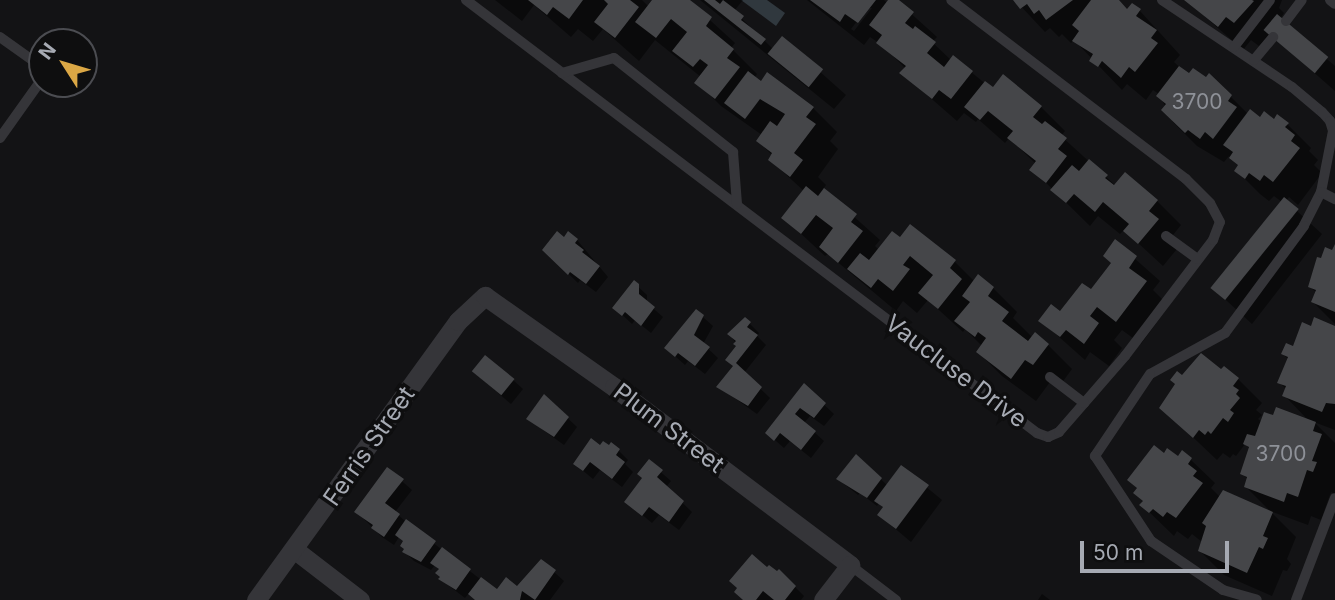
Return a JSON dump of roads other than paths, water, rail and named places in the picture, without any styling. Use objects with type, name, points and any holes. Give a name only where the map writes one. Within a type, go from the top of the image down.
[{"type":"street","name":"Ferris Street","points":[[256,600],[295,550],[458,321],[485,296]]},
{"type":"street","name":"Plum Street","points":[[485,296],[614,387],[850,565]]},
{"type":"street","points":[[295,550],[360,600]]},
{"type":"street","points":[[823,600],[850,565]]},
{"type":"lane","name":"Vaucluse Drive","points":[[466,0],[1037,433],[1048,437],[1059,432],[1125,356],[1213,240],[1220,222],[1210,202],[1186,179],[951,0]]},
{"type":"lane","points":[[1162,0],[1254,60],[1330,121],[1333,131],[1321,192],[1304,226],[1225,333],[1150,374],[1095,456],[1151,541],[1223,590],[1257,600]]},
{"type":"lane","points":[[1234,47],[1270,0]]},
{"type":"lane","points":[[1286,21],[1302,0]]},
{"type":"lane","points":[[1330,0],[1335,4]]},
{"type":"lane","points":[[0,37],[28,57]]},
{"type":"lane","points":[[1254,60],[1273,37]]},
{"type":"lane","points":[[562,73],[614,58],[733,152],[737,204]]},
{"type":"lane","points":[[0,138],[28,98]]},
{"type":"lane","points":[[1321,192],[1335,199]]},
{"type":"lane","points":[[1166,236],[1198,260]]},
{"type":"lane","points":[[1050,377],[1084,403]]},
{"type":"lane","points":[[1296,600],[1335,498]]},
{"type":"lane","points":[[850,565],[896,600]]}]
